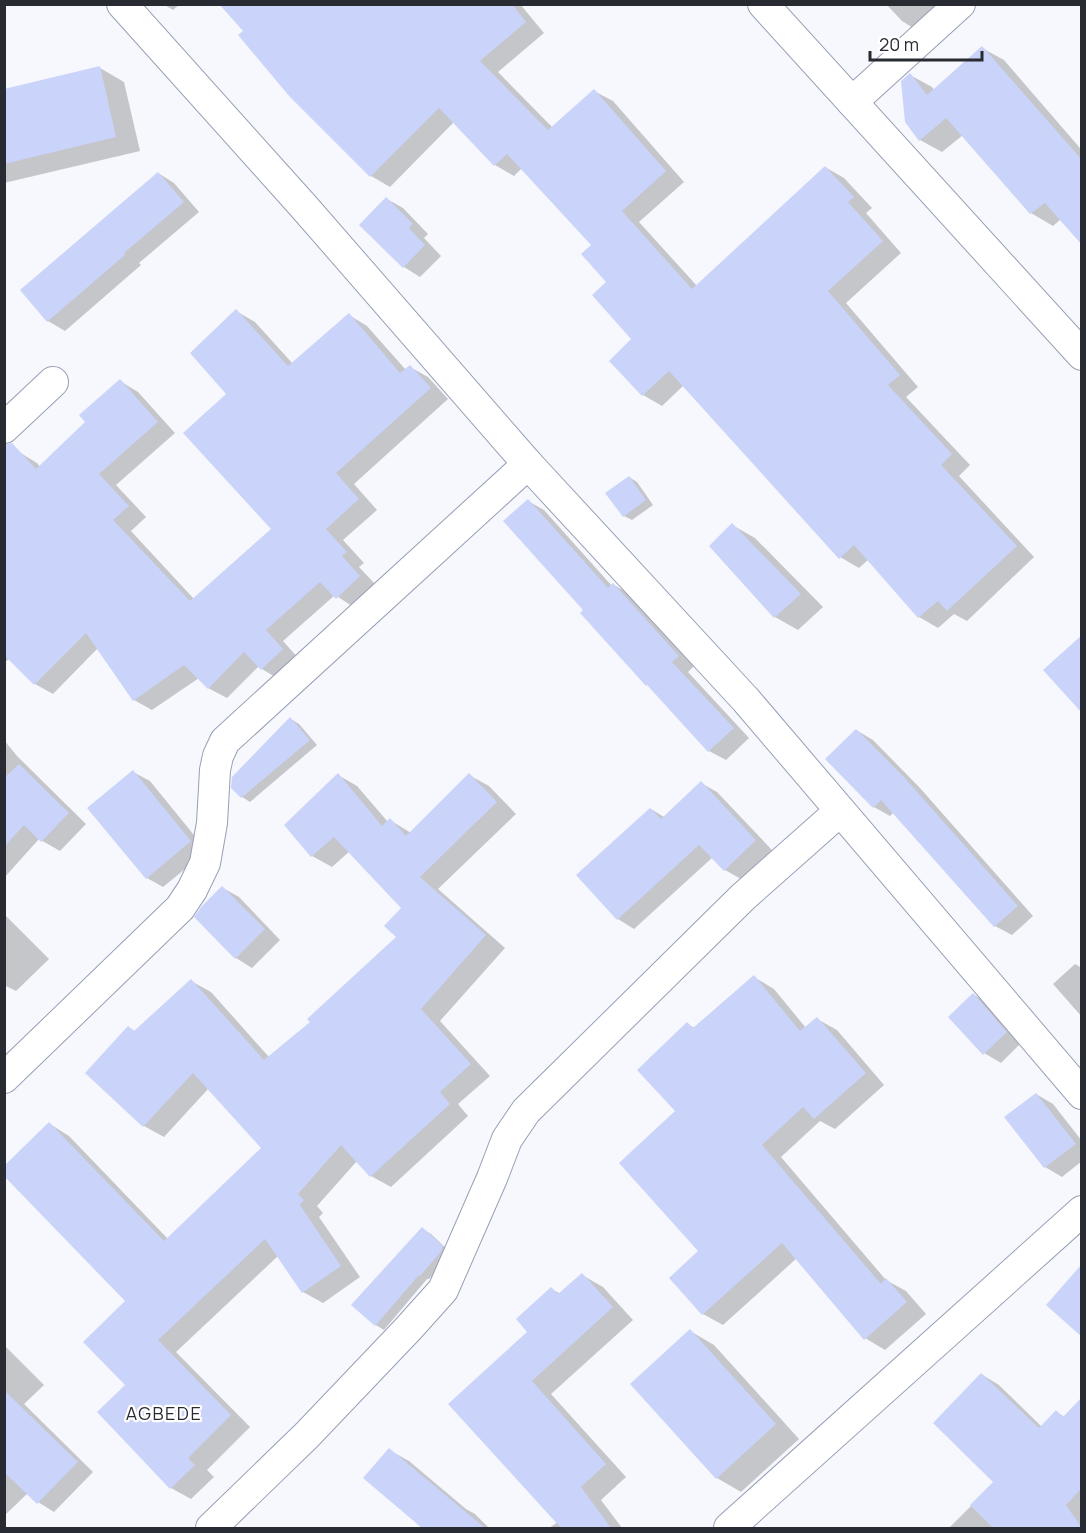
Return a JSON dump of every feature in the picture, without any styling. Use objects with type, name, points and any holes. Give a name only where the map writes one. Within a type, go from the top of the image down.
[{"type":"street","points":[[122,4],[305,208],[528,464],[738,691],[1082,1094]]},
{"type":"street","points":[[763,4],[1082,355]]},
{"type":"street","points":[[852,102],[960,4]]},
{"type":"street","points":[[4,428],[52,382]]},
{"type":"street","points":[[4,1078],[180,908],[192,890],[205,863],[212,823],[215,770],[225,741],[528,464]]},
{"type":"street","points":[[211,1528],[307,1436],[443,1290],[507,1139],[526,1111],[743,897],[840,811]]},
{"type":"street","points":[[729,1528],[1082,1211]]},
{"type":"building","points":[[219,4],[512,4],[526,22],[480,61],[548,130],[594,89],[666,171],[622,211],[692,289],[825,166],[854,197],[848,202],[883,241],[828,291],[900,375],[888,385],[952,454],[941,465],[1017,546],[947,611],[938,601],[918,618],[854,545],[839,559],[669,371],[642,396],[609,361],[631,339],[592,295],[606,282],[581,254],[591,245],[507,154],[494,166],[439,108],[370,177],[290,97],[238,35],[243,31]]},
{"type":"building","points":[[982,46],[1082,160],[1082,245],[1045,203],[1030,214],[946,118],[919,141],[905,122],[901,81],[910,73],[927,95]]},
{"type":"building","points":[[100,66],[116,137],[4,164],[4,89]]},
{"type":"building","points":[[158,172],[184,202],[47,322],[20,290]]},
{"type":"building","points":[[386,197],[413,224],[409,228],[425,245],[403,268],[359,225]]},
{"type":"building","points":[[236,309],[288,366],[349,313],[400,373],[410,365],[431,388],[336,473],[359,499],[326,529],[347,552],[342,556],[360,576],[336,599],[320,582],[266,630],[283,649],[261,670],[244,652],[208,689],[184,665],[133,701],[86,633],[34,685],[4,655],[4,445],[12,443],[36,469],[85,422],[79,415],[120,379],[158,422],[99,474],[129,506],[113,520],[190,601],[271,529],[183,433],[226,394],[190,353]]},
{"type":"building","points":[[629,476],[646,500],[623,517],[605,493]]},
{"type":"building","points":[[528,499],[608,588],[613,583],[679,656],[672,662],[734,728],[708,752],[580,613],[583,610],[503,521]]},
{"type":"building","points":[[732,523],[801,594],[774,618],[709,546]]},
{"type":"building","points":[[1082,635],[1082,713],[1043,670]]},
{"type":"building","points":[[290,717],[310,740],[241,798],[231,788],[232,777]]},
{"type":"building","points":[[856,729],[904,777],[1018,906],[994,927],[881,800],[873,808],[825,759]]},
{"type":"building","points":[[19,764],[69,813],[41,842],[24,825],[4,847],[4,778]]},
{"type":"building","points":[[133,770],[191,841],[146,879],[87,808]]},
{"type":"building","points":[[338,773],[382,826],[390,818],[406,836],[469,773],[497,802],[420,877],[486,935],[421,1009],[471,1064],[440,1092],[450,1104],[370,1177],[341,1145],[298,1194],[304,1200],[300,1205],[341,1266],[302,1293],[265,1239],[158,1340],[231,1415],[188,1458],[195,1465],[170,1489],[97,1412],[125,1385],[83,1342],[125,1301],[4,1176],[4,1166],[49,1122],[164,1241],[261,1148],[193,1073],[143,1127],[85,1073],[128,1026],[134,1031],[191,979],[264,1060],[310,1022],[307,1019],[396,937],[384,926],[401,908],[334,837],[311,857],[284,825]]},
{"type":"building","points":[[701,781],[756,840],[724,871],[699,845],[617,920],[576,875],[650,808],[661,819]]},
{"type":"building","points":[[222,886],[265,929],[235,959],[194,917]]},
{"type":"building","points":[[754,975],[800,1031],[817,1017],[866,1073],[814,1119],[803,1107],[762,1145],[881,1284],[886,1278],[907,1302],[864,1340],[782,1243],[702,1315],[669,1278],[698,1251],[619,1163],[675,1111],[637,1070],[687,1022],[693,1028]]},
{"type":"building","points":[[973,993],[1007,1032],[983,1055],[948,1017]]},
{"type":"building","points":[[1036,1093],[1076,1144],[1044,1168],[1004,1117]]},
{"type":"building","points":[[422,1227],[443,1246],[440,1253],[375,1326],[351,1305]]},
{"type":"building","points":[[1082,1264],[1082,1337],[1046,1305]]},
{"type":"building","points":[[582,1273],[613,1307],[532,1381],[606,1464],[581,1487],[611,1528],[561,1528],[448,1404],[527,1332],[516,1319],[551,1287],[558,1294]]},
{"type":"building","points":[[690,1329],[776,1424],[716,1479],[630,1384]]},
{"type":"building","points":[[981,1373],[1039,1428],[1056,1410],[1063,1417],[1082,1397],[1082,1488],[1066,1505],[1082,1528],[993,1528],[970,1505],[993,1482],[933,1423]]},
{"type":"building","points":[[4,1390],[78,1462],[37,1504],[4,1472]]},
{"type":"building","points":[[389,1448],[485,1528],[422,1528],[363,1478]]},
{"type":"district","name":"AGBEDE","points":[[164,1413]]}]
